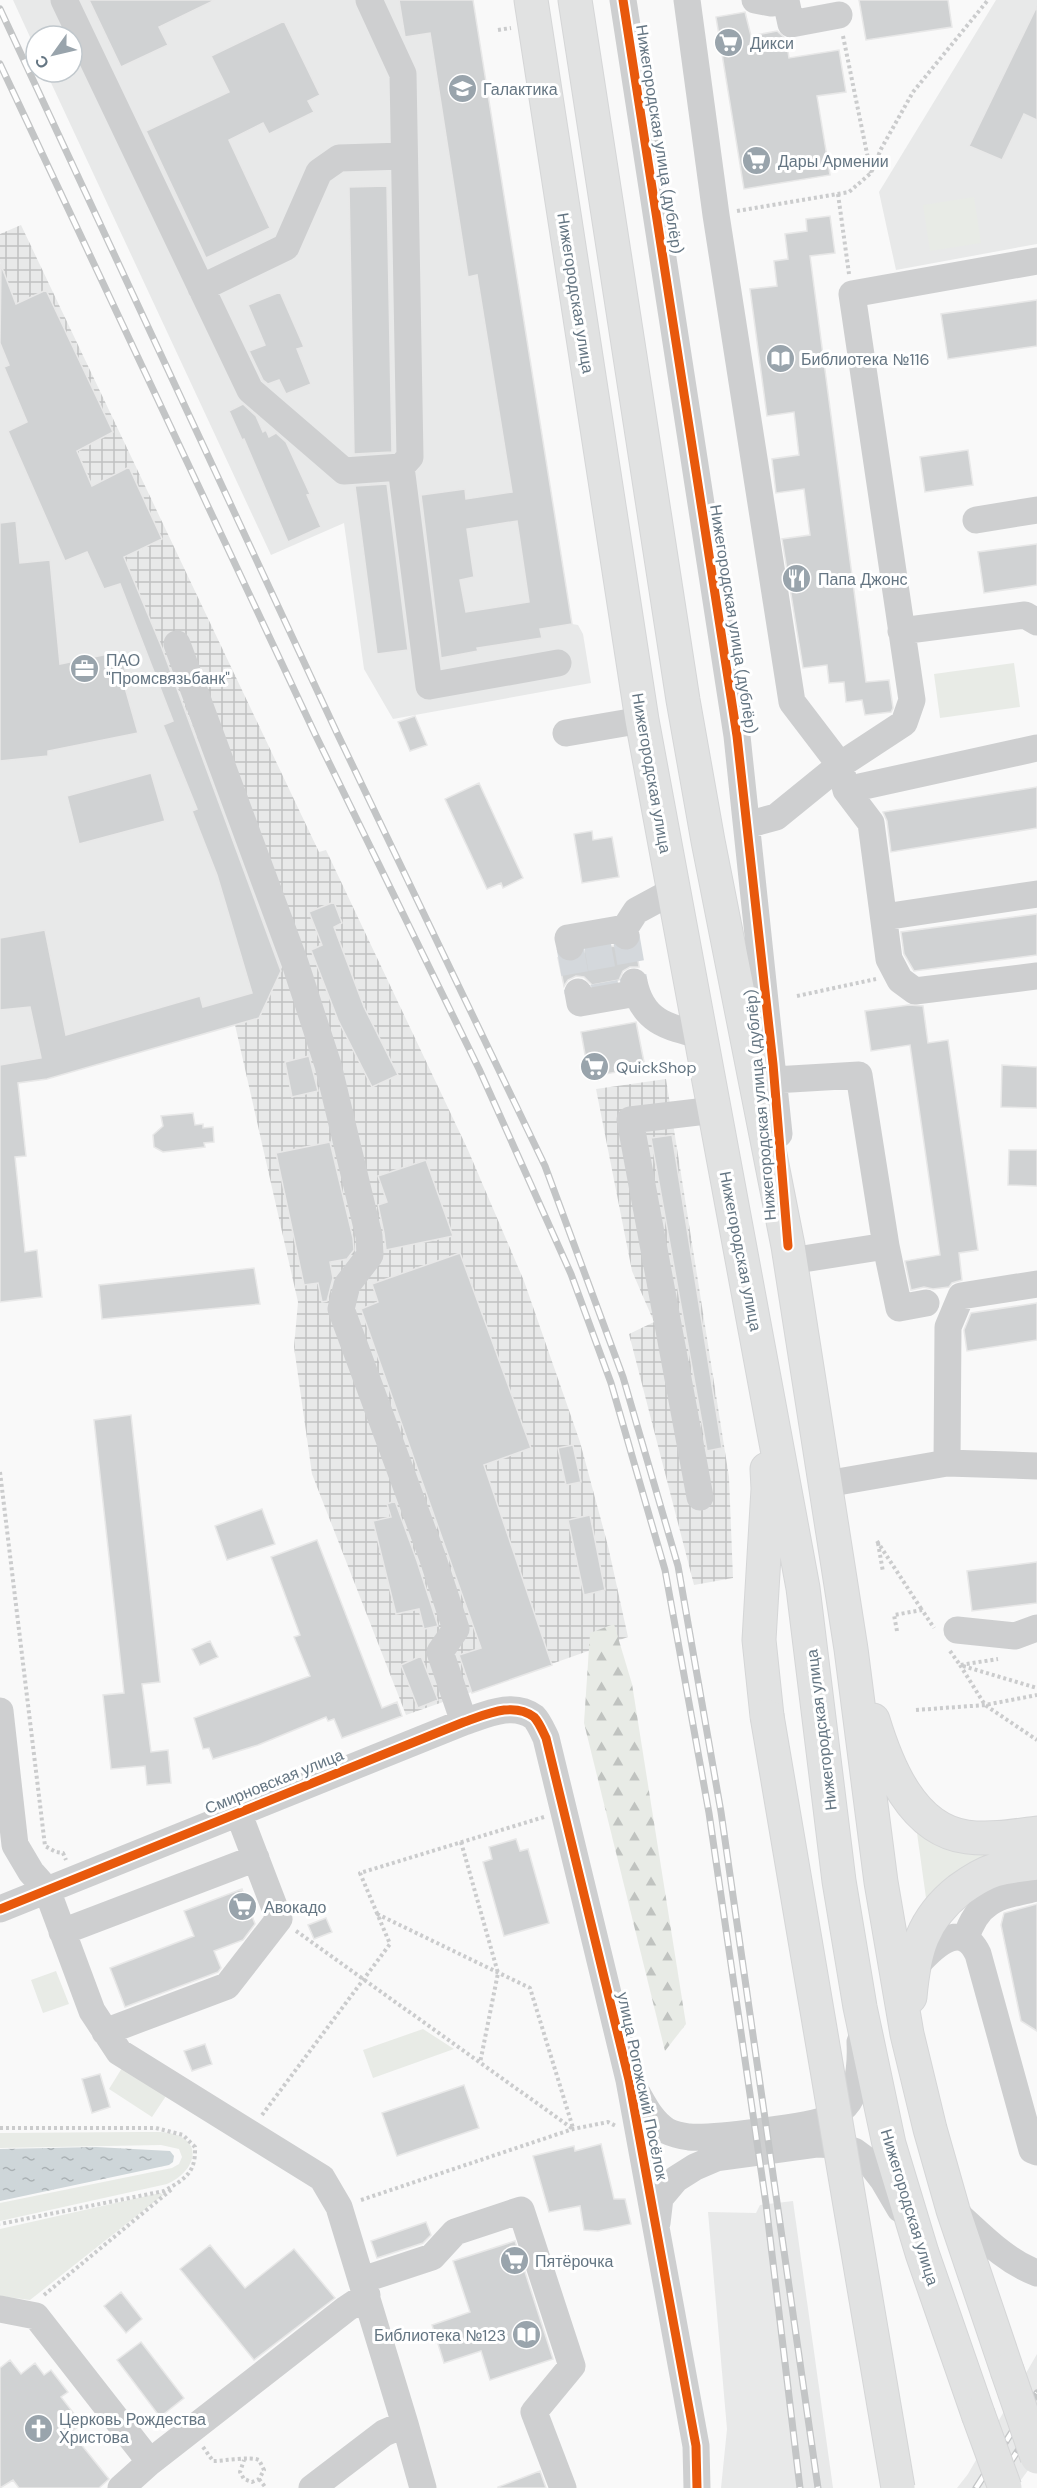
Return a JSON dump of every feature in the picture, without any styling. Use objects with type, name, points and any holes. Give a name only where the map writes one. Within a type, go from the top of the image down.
[{"type":"main road","points":[[575,0],[683,700],[708,841],[789,1253],[852,1649],[881,1882],[907,2034],[930,2130],[953,2210],[1037,2457]]},
{"type":"main road","name":"Нижегородская улица","points":[[523,14],[642,720],[804,1588],[839,1881],[860,2007],[890,2144],[922,2253],[1005,2488]]},
{"type":"main road","points":[[762,1366],[768,1489],[759,1640],[767,1716],[898,2488]]},
{"type":"main road","points":[[852,1649],[878,1738],[902,1791],[921,1815],[940,1828],[965,1837],[994,1854],[1037,1863]]},
{"type":"main road","points":[[907,2034],[912,1970],[928,1921],[949,1898],[972,1880],[994,1854],[1037,1833]]},
{"type":"street","points":[[64,0],[250,390],[344,471],[401,466],[410,457],[403,74],[369,0]]},
{"type":"street","name":"Нижегородская улица (дублёр)","points":[[623,0],[737,736],[774,1080],[789,1253]]},
{"type":"street","points":[[687,0],[716,215],[792,702],[871,823],[889,959],[900,980],[915,991],[1037,976]]},
{"type":"street","points":[[755,0],[771,3],[786,1],[791,24],[838,15]]},
{"type":"street","points":[[201,288],[286,247],[319,172],[339,158],[404,156]]},
{"type":"street","points":[[747,825],[776,817],[843,777],[904,723],[912,700],[852,294],[1037,261]]},
{"type":"street","points":[[401,466],[429,686],[558,663]]},
{"type":"street","points":[[976,520],[1037,510]]},
{"type":"street","points":[[901,631],[1024,615],[1037,622]]},
{"type":"street","points":[[177,644],[295,963],[328,1065],[369,1236],[370,1255],[347,1285],[341,1310],[432,1556],[456,1629],[440,1652],[464,1722]]},
{"type":"street","points":[[566,733],[642,720]]},
{"type":"street","points":[[843,777],[1037,748]]},
{"type":"street","points":[[570,947],[568,938],[596,938],[625,932],[636,911],[673,891]]},
{"type":"street","points":[[884,917],[1037,894]]},
{"type":"street","points":[[578,992],[580,1003],[606,993],[635,987],[648,1014],[670,1028],[700,1035]]},
{"type":"street","points":[[774,1080],[859,1075],[886,1246],[899,1308],[1037,1284]]},
{"type":"street","points":[[700,1497],[624,1118],[715,1110]]},
{"type":"street","points":[[789,1253],[886,1246]]},
{"type":"street","points":[[944,1300],[948,1327],[947,1463]]},
{"type":"street","points":[[826,1484],[947,1463],[1037,1466]]},
{"type":"street","points":[[957,1630],[1015,1636],[1037,1628]]},
{"type":"street","name":"Смирновская улица","points":[[0,1909],[464,1722],[495,1711],[515,1710]]},
{"type":"street","name":"улица Рогожский Посёлок","points":[[515,1710],[535,1718],[546,1738],[629,2080],[696,2446],[697,2488]]},
{"type":"street","points":[[0,1711],[15,1845],[31,1872],[47,1890],[92,2011],[119,2052],[321,2178],[339,2207],[423,2488]]},
{"type":"street","points":[[105,2032],[227,1986],[279,1919],[238,1812]]},
{"type":"street","points":[[62,1932],[256,1858]]},
{"type":"street","points":[[966,1938],[970,1927],[984,1906],[1002,1896],[1037,1888]]},
{"type":"street","points":[[912,1970],[940,1943],[954,1937],[966,1938],[973,1944],[978,1954],[1032,2150],[1037,2152]]},
{"type":"street","points":[[629,2080],[652,2119],[666,2130],[689,2137],[712,2137],[813,2123],[830,2118],[843,2109],[854,2090],[859,2074],[860,2007]]},
{"type":"street","points":[[657,2227],[660,2198],[676,2179],[695,2167],[716,2158],[818,2144],[835,2145],[854,2151],[869,2162],[883,2180],[922,2253]]},
{"type":"street","points":[[122,2488],[150,2462],[336,2316],[364,2288],[432,2257],[455,2232],[520,2210],[572,2366],[534,2412],[563,2488]]},
{"type":"street","points":[[953,2210],[1000,2252],[1026,2269],[1037,2273]]},
{"type":"street","points":[[0,2309],[36,2316],[150,2462]]},
{"type":"street","points":[[312,2488],[384,2433],[405,2424]]},
{"type":"path","points":[[716,215],[849,192],[871,173],[881,148],[913,92],[988,0]]},
{"type":"path","points":[[498,30],[523,14]]},
{"type":"path","points":[[838,15],[871,173]]},
{"type":"path","points":[[838,194],[852,294]]},
{"type":"path","points":[[797,996],[877,979],[889,959]]},
{"type":"path","points":[[0,1472],[45,1846],[63,1853],[66,1861]]},
{"type":"path","points":[[883,1572],[878,1540],[922,1611]]},
{"type":"path","points":[[894,1616],[897,1631]]},
{"type":"path","points":[[1037,1688],[960,1665],[985,1705],[1037,1740]]},
{"type":"path","points":[[916,1710],[985,1705],[1037,1695]]},
{"type":"path","points":[[249,2133],[390,1944],[360,1872],[548,1815]]},
{"type":"path","points":[[461,1842],[498,1973],[480,2062]]},
{"type":"path","points":[[377,1914],[530,1988],[573,2129]]},
{"type":"path","points":[[279,1919],[573,2129]]},
{"type":"path","points":[[339,2207],[573,2129],[609,2122],[621,2130]]},
{"type":"path","points":[[0,2128],[156,2128],[183,2134],[195,2147],[196,2162],[192,2171],[36,2302],[36,2316]]},
{"type":"path","points":[[0,2224],[164,2191],[179,2182]]},
{"type":"path","points":[[191,2430],[213,2461],[244,2460],[249,2457],[259,2460],[264,2470],[259,2479],[252,2482],[241,2475],[240,2467],[244,2460]]},
{"type":"path","points":[[259,2479],[266,2488]]},
{"type":"shaded area","points":[[13,0],[473,0],[572,624],[578,625],[583,634],[591,683],[393,719],[364,669],[344,523],[271,555],[52,84],[84,84],[84,24],[24,24]]},
{"type":"shaded area","points":[[996,0],[1037,0],[1037,244],[896,270],[879,192]]},
{"type":"shaded area","points":[[21,225],[319,852],[326,850],[468,1150],[524,1281],[580,1442],[608,1546],[628,1637],[406,1715],[312,1474],[294,1347],[298,1302],[235,1025],[259,1018],[283,965],[222,799],[152,624],[2,269],[0,234]]},
{"type":"shaded area","name":"ПАО \"Промсвязьбанк\"","points":[[0,262],[152,624],[222,799],[283,965],[259,1018],[47,1079],[0,1086]]},
{"type":"shaded area","points":[[666,1079],[729,1477],[733,1578],[694,1585],[629,1334],[654,1322],[632,1271],[596,1089]]},
{"type":"shaded area","points":[[793,2201],[833,2488],[721,2488],[727,2429],[708,2212],[756,2213],[760,2205]]},
{"type":"shaded area","points":[[1037,2354],[1037,2458],[1015,2488],[957,2488],[968,2474]]},
{"type":"green space","points":[[974,197],[981,243],[930,251],[923,205]]},
{"type":"green space","points":[[1014,663],[1020,707],[940,718],[934,674]]},
{"type":"green space","points":[[614,1624],[632,1684],[686,2024],[665,2051],[584,1723],[590,1633]]},
{"type":"green space","points":[[923,1832],[991,1855],[929,1901],[926,1898],[917,1833]]},
{"type":"green space","points":[[56,1971],[69,2004],[43,2013],[31,1980]]},
{"type":"green space","points":[[423,2029],[454,2049],[373,2078],[363,2050]]},
{"type":"green space","points":[[122,2068],[166,2096],[152,2117],[109,2089]]},
{"type":"green space","points":[[160,2132],[177,2135],[191,2146],[192,2160],[175,2180],[167,2184],[0,2221],[0,2203],[172,2168],[179,2164],[182,2157],[179,2149],[161,2145],[0,2148],[0,2133]]},
{"type":"green space","points":[[160,2193],[163,2195],[30,2300],[0,2296],[0,2229]]},
{"type":"water","points":[[96,2147],[170,2151],[174,2156],[173,2162],[169,2165],[0,2201],[0,2149]]},
{"type":"building","points":[[89,0],[215,0],[159,27],[168,45],[121,67]]},
{"type":"building","points":[[399,0],[473,0],[572,624],[540,629],[542,638],[477,648],[478,651],[441,658],[421,495],[465,489],[466,499],[512,492],[477,275],[468,277],[430,33],[405,37]],"holes":[[[517,521],[529,602],[466,612],[460,580],[474,577],[467,529]]]},
{"type":"building","points":[[859,0],[948,0],[952,27],[866,40]]},
{"type":"building","points":[[1037,6],[1037,120],[1024,114],[1002,160],[969,146]]},
{"type":"building","points":[[745,12],[751,36],[777,31],[786,39],[789,58],[839,50],[846,92],[817,96],[830,175],[744,189],[716,17]]},
{"type":"building","points":[[284,21],[320,95],[308,101],[314,112],[269,134],[263,123],[229,140],[270,228],[206,258],[146,131],[229,92],[211,56]]},
{"type":"building","points":[[387,186],[392,452],[354,454],[349,187]]},
{"type":"building","points":[[830,216],[835,253],[810,256],[866,682],[889,680],[893,708],[891,712],[865,715],[862,700],[846,702],[844,682],[829,683],[827,665],[803,668],[782,539],[810,535],[804,489],[776,493],[772,459],[799,455],[794,412],[767,416],[750,289],[777,286],[774,261],[788,259],[785,234],[807,231],[806,219]]},
{"type":"building","points":[[1,265],[16,304],[46,290],[113,432],[77,451],[92,486],[129,467],[162,539],[124,557],[162,648],[281,971],[259,1018],[47,1079],[18,1083],[26,1156],[15,1157],[25,1252],[37,1250],[42,1297],[0,1302],[0,1065],[41,1058],[30,1007],[0,1010],[0,938],[45,930],[66,1035],[200,996],[203,1007],[252,993],[217,875],[192,811],[197,809],[163,725],[173,721],[120,584],[104,589],[87,552],[65,561],[8,431],[27,422],[4,367],[9,365],[0,343]]},
{"type":"building","points":[[280,292],[304,347],[297,349],[311,384],[286,394],[279,380],[268,384],[263,380],[249,351],[265,345],[248,305]]},
{"type":"building","points":[[1037,300],[1037,346],[948,359],[941,314]]},
{"type":"building","points":[[243,404],[256,416],[263,432],[266,430],[269,437],[276,433],[286,442],[310,494],[307,495],[321,527],[288,542],[244,439],[242,440],[229,411]]},
{"type":"building","points":[[968,450],[973,485],[925,492],[920,457]]},
{"type":"building","points":[[387,484],[408,650],[377,654],[355,486]]},
{"type":"building","points":[[16,521],[20,563],[50,560],[60,664],[122,651],[126,676],[122,677],[138,733],[48,751],[48,756],[0,761],[0,523]]},
{"type":"building","points":[[1037,544],[1037,585],[984,593],[978,552]]},
{"type":"building","points":[[415,716],[427,745],[410,751],[398,722]]},
{"type":"building","points":[[151,773],[165,821],[79,844],[67,796]]},
{"type":"building","points":[[479,783],[523,878],[503,888],[501,883],[487,889],[445,799]]},
{"type":"building","points":[[1037,787],[1037,828],[891,852],[887,821],[883,812]]},
{"type":"building","points":[[592,831],[593,840],[612,837],[619,877],[582,883],[574,834]]},
{"type":"building","points":[[334,902],[342,923],[334,927],[364,1007],[398,1075],[372,1087],[338,1020],[311,950],[322,945],[309,912]]},
{"type":"building","points":[[1037,914],[1037,955],[914,971],[904,954],[901,932]]},
{"type":"building","points":[[614,946],[627,952],[636,948],[639,967],[630,967],[623,971],[619,980],[592,985],[584,977],[576,976],[568,980],[564,986],[558,958],[565,962],[573,962],[581,958],[585,951]]},
{"type":"building","points":[[909,1005],[923,1006],[928,1043],[948,1040],[978,1250],[959,1253],[962,1280],[952,1283],[949,1287],[933,1289],[924,1287],[911,1290],[905,1261],[940,1255],[910,1045],[871,1051],[865,1011]]},
{"type":"building","points":[[636,1022],[645,1067],[589,1077],[581,1032]]},
{"type":"building","points":[[309,1056],[318,1091],[292,1097],[285,1062]]},
{"type":"building","points":[[1002,1065],[1037,1067],[1037,1108],[1001,1107]]},
{"type":"building","points":[[193,1113],[195,1125],[203,1124],[203,1128],[213,1127],[214,1142],[204,1143],[205,1147],[163,1152],[154,1147],[153,1135],[163,1126],[161,1116]]},
{"type":"building","points":[[672,1135],[722,1448],[707,1451],[651,1138]]},
{"type":"building","points":[[330,1142],[354,1250],[347,1259],[330,1262],[333,1278],[327,1301],[322,1302],[318,1283],[304,1285],[276,1153]]},
{"type":"building","points":[[1009,1150],[1037,1150],[1037,1186],[1008,1185]]},
{"type":"building","points":[[426,1160],[453,1236],[386,1250],[378,1205],[387,1202],[378,1176]]},
{"type":"building","points":[[460,1253],[531,1448],[484,1465],[552,1665],[472,1693],[459,1655],[481,1648],[361,1309],[378,1302],[372,1284]]},
{"type":"building","points":[[254,1268],[260,1304],[102,1319],[99,1285]]},
{"type":"building","points":[[1037,1303],[1037,1340],[967,1351],[964,1330],[971,1313]]},
{"type":"building","points":[[131,1415],[160,1682],[142,1684],[151,1752],[168,1750],[171,1783],[147,1785],[145,1766],[111,1769],[103,1695],[124,1693],[94,1420]]},
{"type":"building","points":[[573,1445],[581,1482],[566,1485],[558,1448]]},
{"type":"building","points":[[395,1501],[438,1626],[424,1629],[419,1609],[396,1614],[373,1521],[391,1517],[387,1504]]},
{"type":"building","points":[[262,1509],[275,1544],[227,1560],[215,1526]]},
{"type":"building","points":[[590,1515],[605,1590],[584,1595],[568,1520]]},
{"type":"building","points":[[317,1540],[382,1708],[397,1702],[402,1716],[342,1738],[334,1719],[328,1721],[326,1717],[258,1745],[213,1759],[209,1748],[203,1749],[194,1718],[310,1676],[294,1637],[300,1635],[271,1557]]},
{"type":"building","points":[[1037,1562],[1037,1603],[972,1611],[967,1571]]},
{"type":"building","points":[[210,1641],[218,1657],[200,1665],[192,1649]]},
{"type":"building","points":[[421,1656],[438,1700],[418,1708],[401,1665]]},
{"type":"building","points":[[516,1839],[520,1851],[528,1849],[549,1923],[504,1936],[483,1862],[492,1859],[489,1847]]},
{"type":"building","points":[[242,1889],[255,1924],[243,1940],[214,1951],[221,1968],[218,1972],[125,2007],[110,1968],[194,1936],[184,1911]]},
{"type":"building","points":[[1037,1904],[1037,2031],[1021,2021],[1001,1925],[1004,1913]]},
{"type":"building","points":[[326,1918],[332,1932],[314,1939],[308,1925]]},
{"type":"building","points":[[205,2044],[212,2064],[192,2071],[184,2051]]},
{"type":"building","points":[[100,2074],[110,2107],[92,2113],[82,2079]]},
{"type":"building","points":[[464,2085],[479,2128],[397,2156],[382,2113]]},
{"type":"building","points":[[601,2144],[614,2199],[625,2199],[631,2224],[598,2231],[584,2230],[580,2206],[549,2212],[533,2156],[574,2146],[575,2151]]},
{"type":"building","points":[[426,2222],[431,2235],[423,2243],[377,2258],[371,2241]]},
{"type":"building","points":[[515,2241],[553,2359],[490,2380],[481,2351],[444,2363],[432,2325],[470,2312],[453,2261]]},
{"type":"building","points":[[210,2245],[245,2288],[294,2249],[335,2298],[254,2360],[180,2269]]},
{"type":"building","points":[[121,2292],[142,2319],[126,2333],[104,2306]]},
{"type":"building","points":[[141,2342],[184,2398],[160,2417],[117,2360]]},
{"type":"building","name":"Церковь Рождества Христова","points":[[10,2360],[21,2374],[35,2363],[44,2375],[51,2370],[68,2392],[61,2397],[82,2424],[71,2432],[109,2479],[99,2488],[19,2488],[13,2480],[0,2488],[0,2368]]},
{"type":"building","points":[[540,2471],[546,2488],[498,2488],[498,2487]]},
{"type":"tunnel","points":[[626,936],[634,982]]},
{"type":"tunnel","points":[[597,942],[605,987]]},
{"type":"tunnel","points":[[570,947],[578,992]]},
{"type":"railway","points":[[0,9],[337,733],[545,1166],[623,1377],[678,1566],[721,1812],[818,2488]]},
{"type":"railway","points":[[0,64],[315,734],[479,1069],[571,1274],[611,1383],[665,1570],[709,1813],[766,2204],[800,2488]]},
{"type":"railway","points":[[976,2488],[1037,2393]]},
{"type":"railway","points":[[993,2488],[1037,2422]]},
{"type":"cycle path","points":[[623,0],[737,736],[773,1064],[788,1246]]},
{"type":"cycle path","points":[[0,1909],[464,1722],[490,1713],[508,1710],[526,1712],[534,1717],[546,1738],[629,2080],[696,2446],[697,2488]]},
{"type":"place","name":"Дикси","points":[[729,43]]},
{"type":"place","name":"Галактика","points":[[462,89]]},
{"type":"place","name":"Дары Армении","points":[[757,161]]},
{"type":"place","name":"Библиотека №116","points":[[780,359]]},
{"type":"place","name":"Папа Джонс","points":[[797,579]]},
{"type":"place","name":"ПАО \"Промсвязьбанк\"","points":[[85,669]]},
{"type":"place","name":"QuickShop","points":[[595,1067]]},
{"type":"place","name":"Авокадо","points":[[243,1907]]},
{"type":"place","name":"Пятёрочка","points":[[514,2261]]},
{"type":"place","name":"Библиотека №123","points":[[527,2335]]},
{"type":"place","name":"Церковь Рождества Христова","points":[[38,2428]]}]
